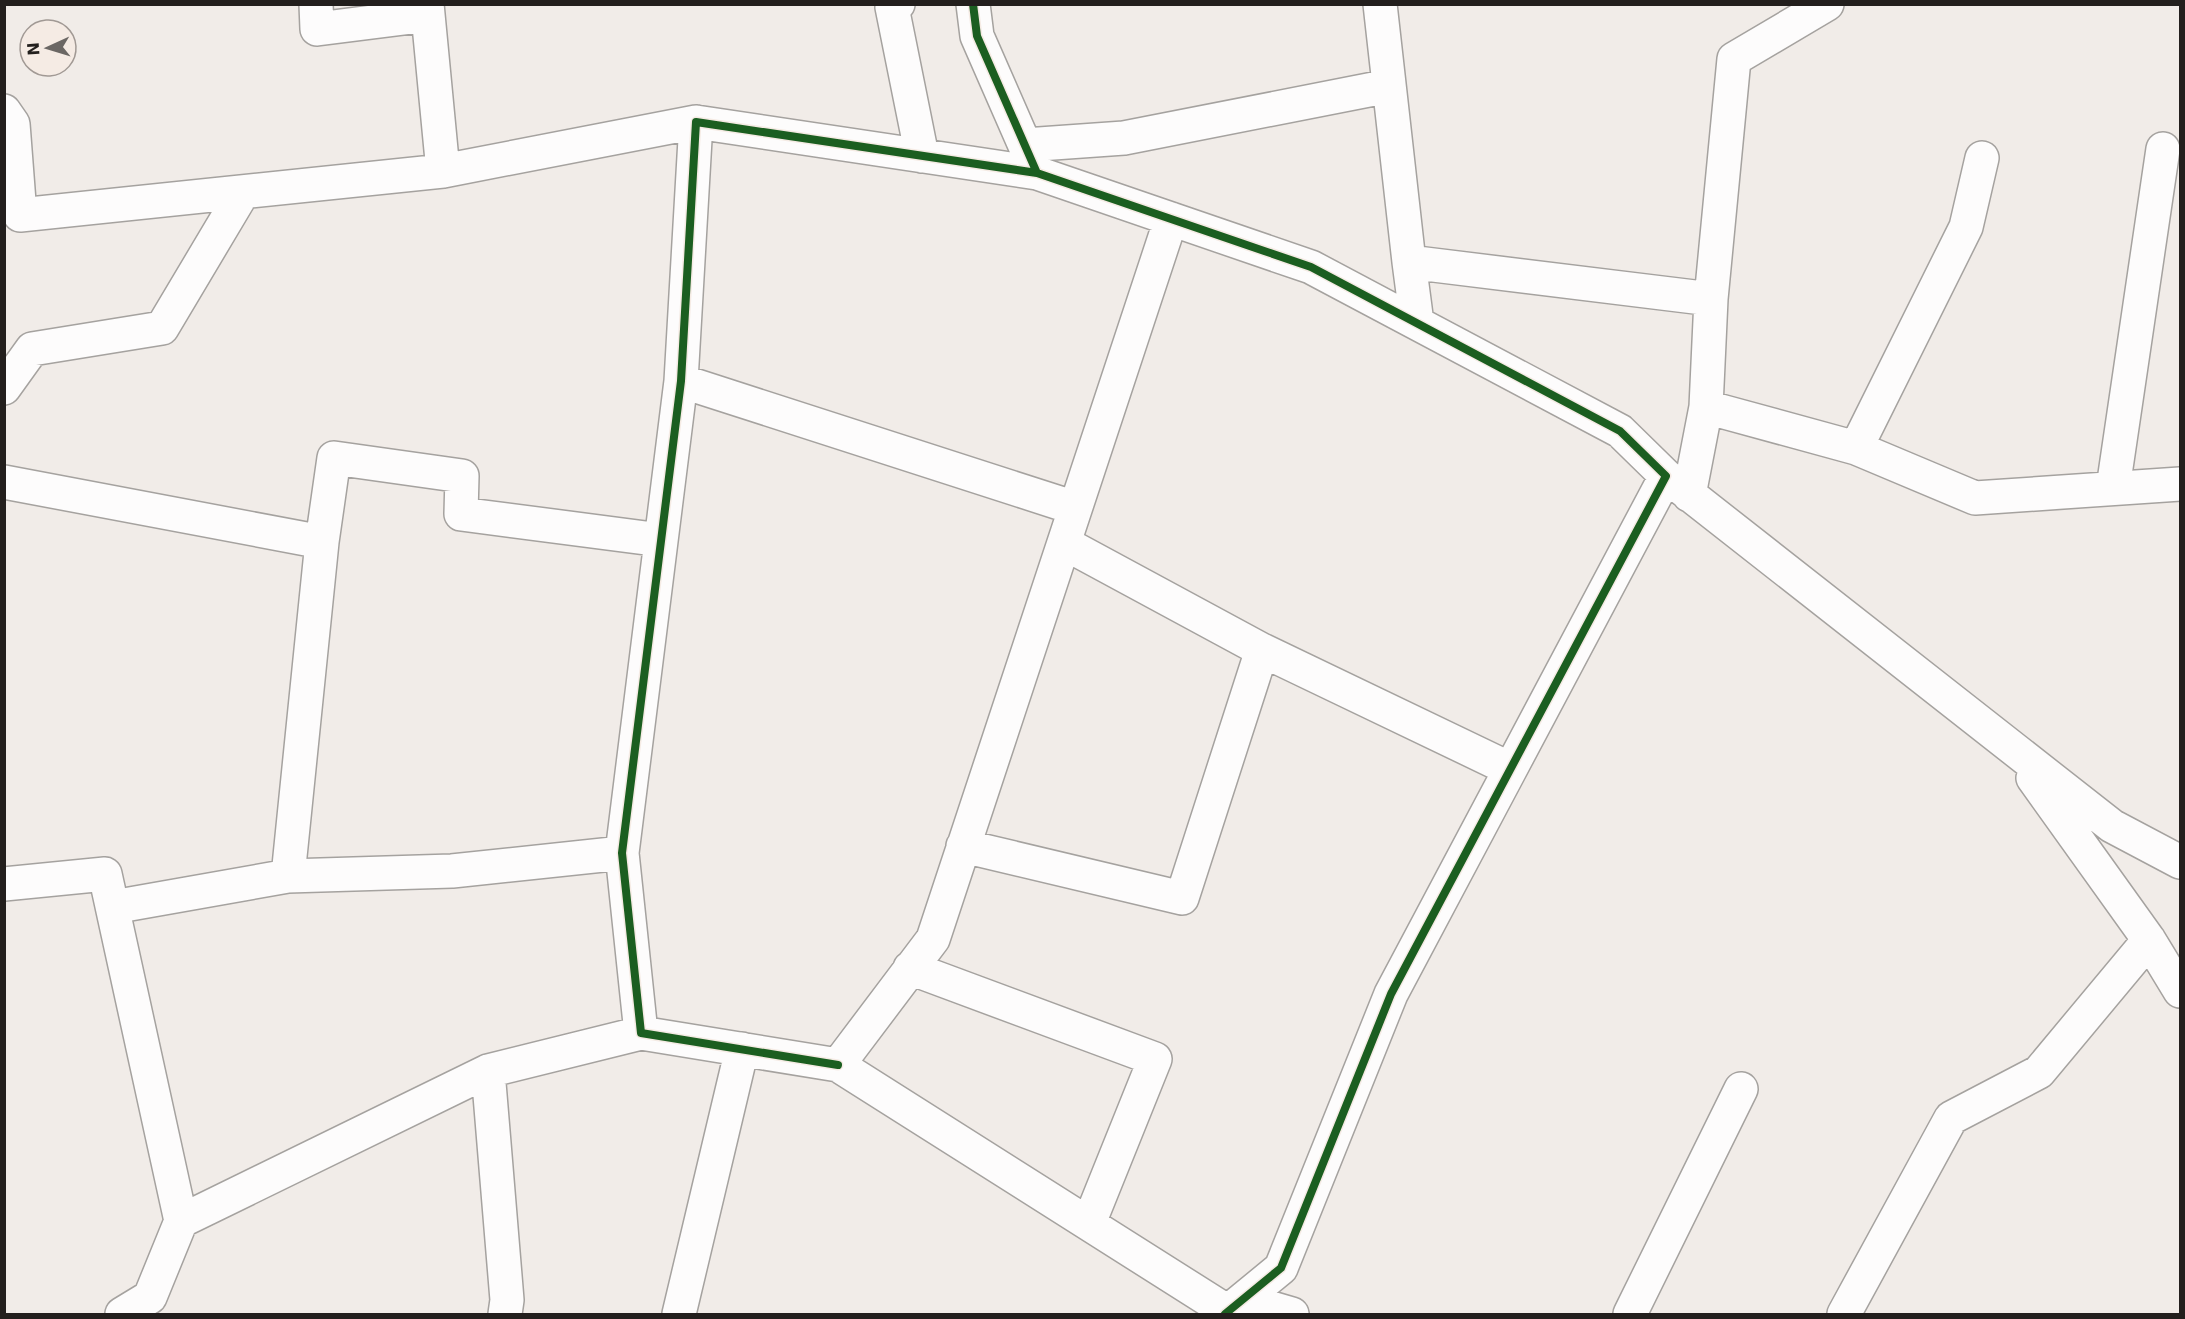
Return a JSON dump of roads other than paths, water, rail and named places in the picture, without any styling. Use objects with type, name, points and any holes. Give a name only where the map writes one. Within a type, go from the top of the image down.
[{"type":"street","points":[[316,4],[317,29],[427,10],[443,171]]},
{"type":"street","points":[[973,4],[977,36],[1031,159],[1171,219],[1311,267],[1620,431],[1678,486],[2112,826],[2181,862]]},
{"type":"street","points":[[1380,4],[1417,323]]},
{"type":"street","points":[[1232,1309],[1281,1268],[1391,994],[1510,769],[1678,486],[1706,407],[1711,299],[1734,59],[1827,4]]},
{"type":"street","points":[[894,5],[922,156]]},
{"type":"street","points":[[4,111],[13,124],[20,215],[443,171],[696,122],[922,156],[1031,159],[1124,138],[1389,86]]},
{"type":"street","points":[[641,1033],[622,853],[681,381],[696,122]]},
{"type":"street","points":[[2113,488],[2163,149]]},
{"type":"street","points":[[1856,448],[1966,227],[1982,158]]},
{"type":"street","points":[[4,388],[32,349],[162,328],[243,192]]},
{"type":"street","points":[[838,1065],[933,939],[1171,219]]},
{"type":"street","points":[[1409,262],[1711,299]]},
{"type":"street","points":[[681,381],[1075,508]]},
{"type":"street","points":[[1706,407],[1856,448],[1975,498],[2181,484]]},
{"type":"street","points":[[288,876],[322,542],[334,458],[462,476],[461,514],[661,540]]},
{"type":"street","points":[[4,482],[322,542]]},
{"type":"street","points":[[1064,543],[1262,650],[1510,769]]},
{"type":"street","points":[[963,846],[1182,898],[1262,650]]},
{"type":"street","points":[[2011,747],[2149,940],[2181,991]]},
{"type":"street","points":[[113,907],[288,876],[452,871],[622,853]]},
{"type":"street","points":[[4,884],[105,874],[181,1221],[150,1297],[122,1314]]},
{"type":"street","points":[[1844,1314],[1951,1118],[2039,1072],[2149,940]]},
{"type":"street","points":[[910,968],[1155,1059],[1089,1223]]},
{"type":"street","points":[[181,1221],[488,1071],[641,1033],[838,1065],[1089,1223],[1232,1309],[1292,1314]]},
{"type":"street","points":[[679,1314],[742,1049]]},
{"type":"street","points":[[488,1071],[507,1300],[505,1314]]},
{"type":"street","points":[[1630,1314],[1741,1089]]}]
